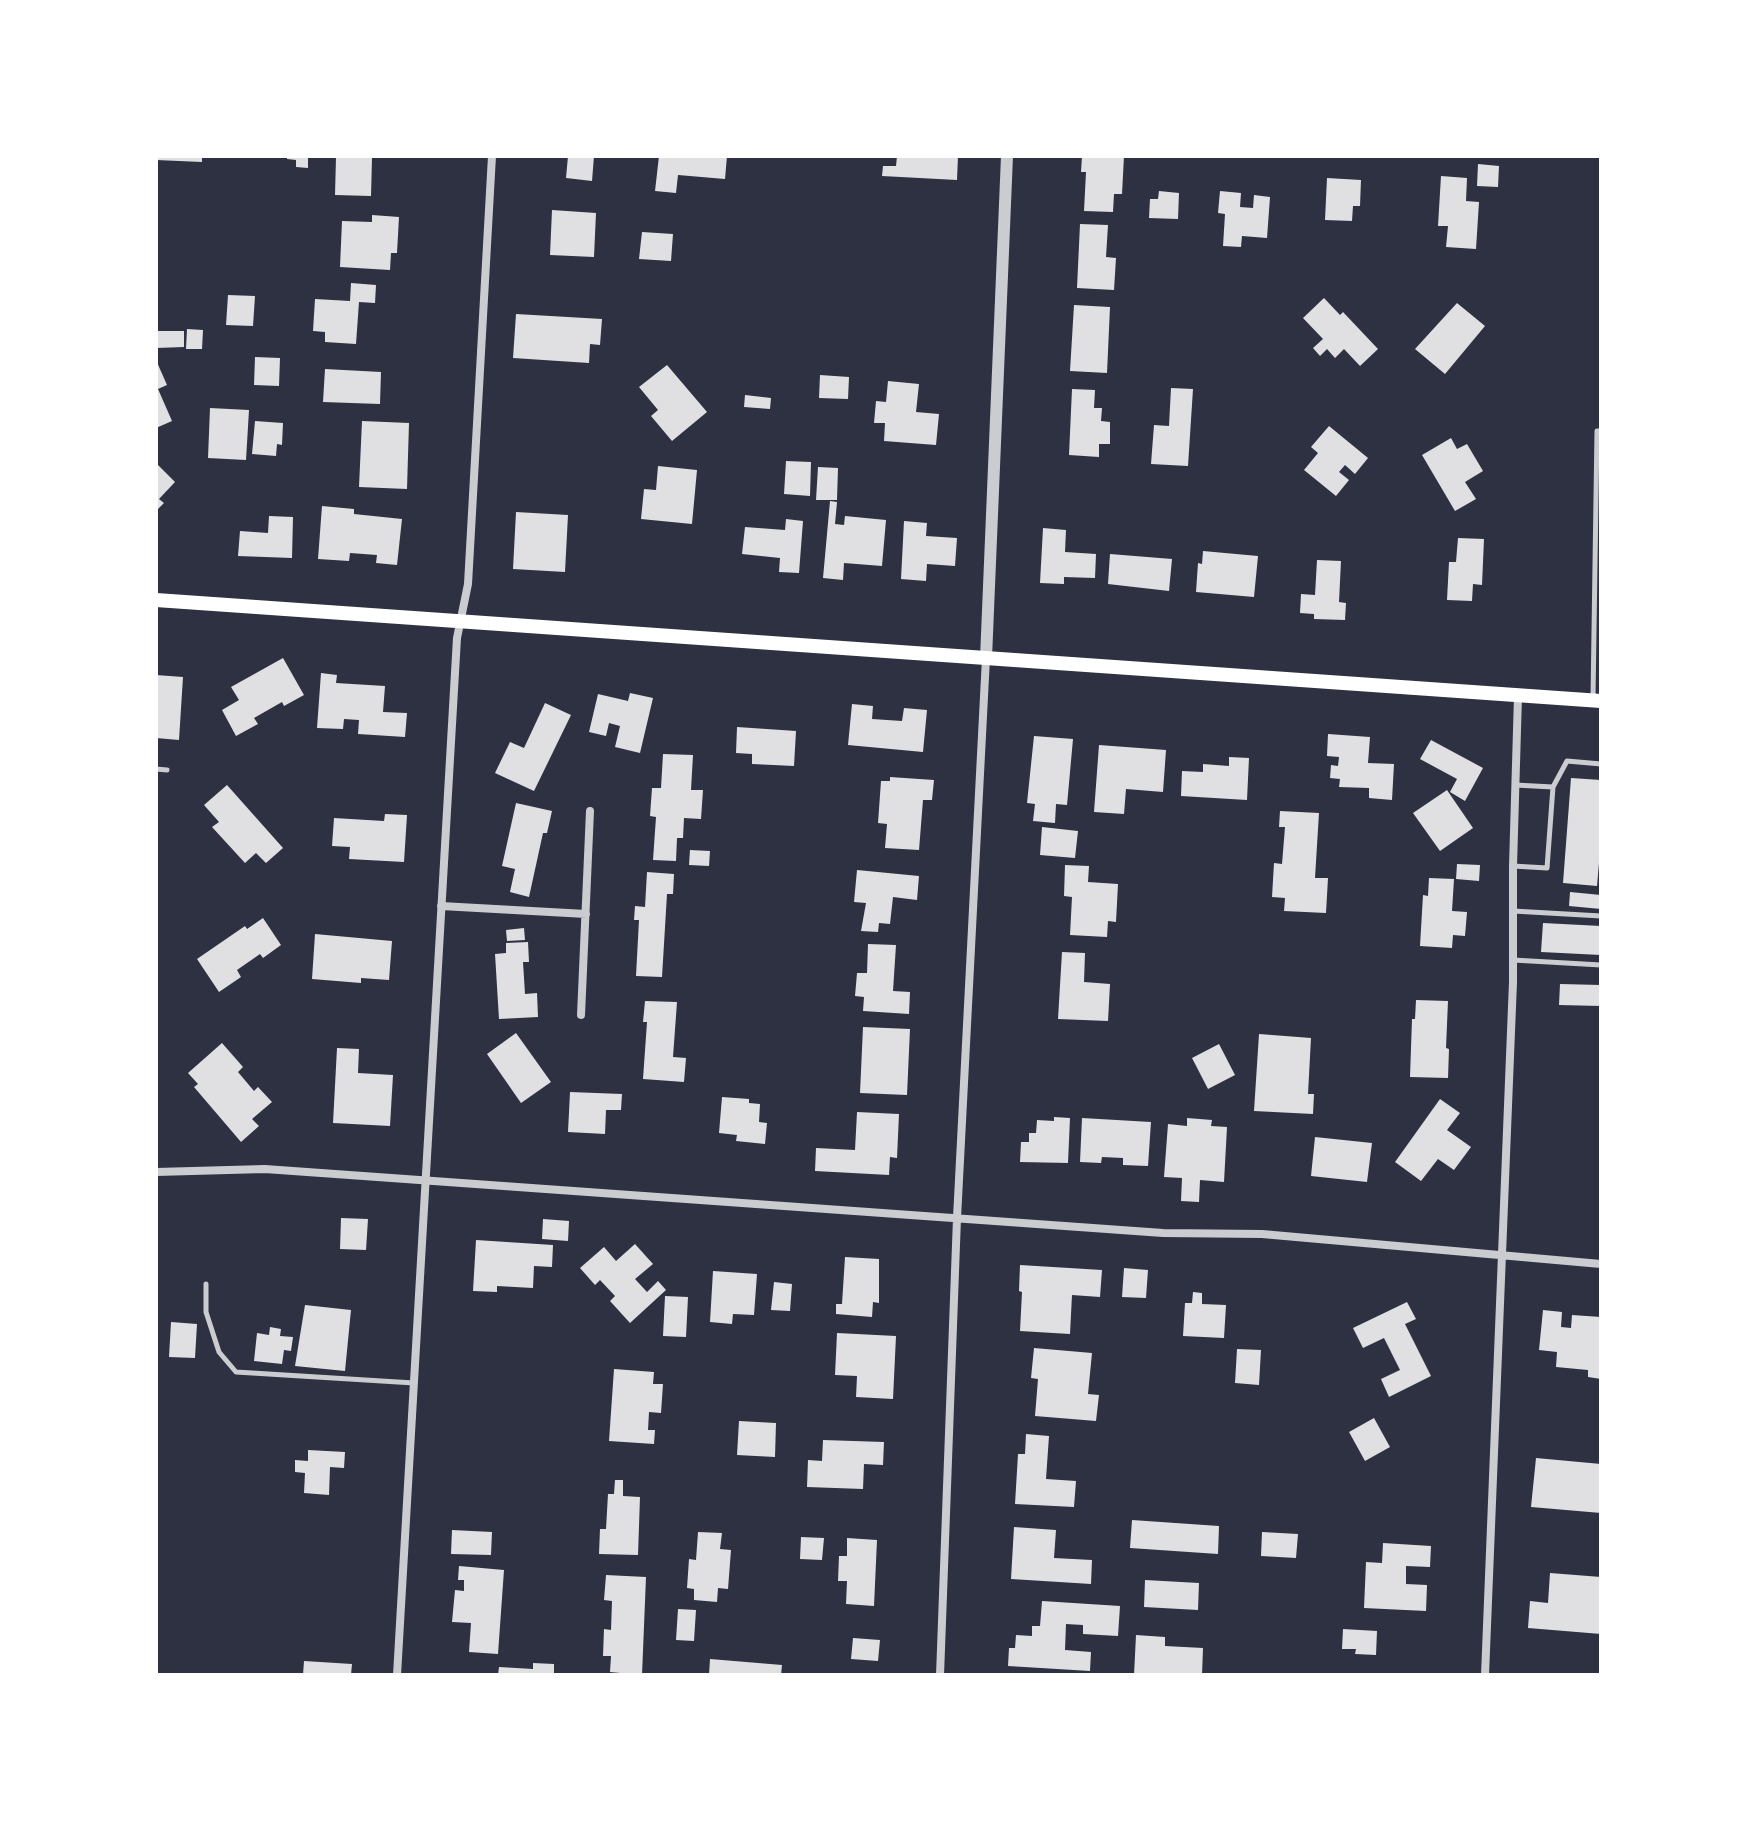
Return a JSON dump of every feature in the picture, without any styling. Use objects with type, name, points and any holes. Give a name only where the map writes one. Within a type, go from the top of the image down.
[{"type":"main road","points":[[156,600],[1597,701]]},
{"type":"street","points":[[397,1675],[441,906],[459,621],[468,584],[492,156]]},
{"type":"street","points":[[940,1675],[957,1218],[986,658],[1007,156]]},
{"type":"street","points":[[1485,1675],[1503,1254],[1518,696]]},
{"type":"street","points":[[581,1015],[590,811]]},
{"type":"street","points":[[441,906],[586,914]]},
{"type":"street","points":[[156,1172],[265,1169],[1163,1233],[1262,1234],[1601,1264]]},
{"type":"lane","points":[[1597,701],[1597,431],[1601,431]]},
{"type":"lane","points":[[1513,866],[1547,868],[1553,787],[1567,761],[1601,764]]},
{"type":"lane","points":[[156,769],[167,770]]},
{"type":"lane","points":[[1515,785],[1553,787]]},
{"type":"lane","points":[[1513,911],[1601,916]]},
{"type":"lane","points":[[1512,960],[1601,965]]},
{"type":"lane","points":[[206,1284],[206,1312],[219,1352],[236,1372],[414,1383]]},
{"type":"building","points":[[156,156],[202,156],[202,162],[156,160]]},
{"type":"building","points":[[287,156],[308,156],[308,168],[296,167],[296,160],[287,159]]},
{"type":"building","points":[[568,156],[594,156],[592,181],[566,178]]},
{"type":"building","points":[[659,156],[727,156],[725,179],[678,175],[676,193],[655,191]]},
{"type":"building","points":[[897,156],[958,156],[957,180],[882,176],[883,166],[896,166]]},
{"type":"building","points":[[1082,156],[1124,156],[1122,194],[1114,194],[1113,212],[1084,211],[1086,172],[1081,172]]},
{"type":"building","points":[[336,157],[372,158],[371,196],[335,195]]},
{"type":"building","points":[[1478,164],[1499,166],[1498,187],[1477,186]]},
{"type":"building","points":[[1441,176],[1467,178],[1466,201],[1479,202],[1476,249],[1446,247],[1448,226],[1438,226]]},
{"type":"building","points":[[1327,178],[1361,180],[1360,206],[1353,206],[1352,221],[1325,220]]},
{"type":"building","points":[[1159,191],[1179,193],[1178,219],[1149,218],[1150,199],[1158,199]]},
{"type":"building","points":[[1220,191],[1241,193],[1240,207],[1253,208],[1254,195],[1270,197],[1267,238],[1242,236],[1241,247],[1223,246],[1225,214],[1218,213]]},
{"type":"building","points":[[552,210],[596,213],[594,257],[550,255]]},
{"type":"building","points":[[372,215],[399,217],[397,253],[391,253],[390,270],[340,267],[342,221],[372,222]]},
{"type":"building","points":[[1080,224],[1108,225],[1106,257],[1116,258],[1114,290],[1077,288]]},
{"type":"building","points":[[642,232],[673,234],[671,261],[639,259]]},
{"type":"building","points":[[351,283],[376,285],[375,303],[359,302],[356,344],[325,342],[325,332],[313,331],[315,299],[350,301]]},
{"type":"building","points":[[228,295],[255,296],[253,326],[226,325]]},
{"type":"building","points":[[1324,298],[1340,315],[1343,312],[1378,349],[1360,366],[1344,349],[1335,358],[1327,349],[1320,356],[1313,348],[1323,339],[1303,318]]},
{"type":"building","points":[[1457,303],[1485,326],[1445,374],[1415,349]]},
{"type":"building","points":[[1074,305],[1110,307],[1107,373],[1070,371]]},
{"type":"building","points":[[516,314],[602,319],[600,345],[590,344],[589,363],[513,358]]},
{"type":"building","points":[[187,329],[203,330],[202,349],[186,349]]},
{"type":"building","points":[[156,331],[184,331],[184,347],[156,348]]},
{"type":"building","points":[[255,357],[280,358],[279,386],[254,385]]},
{"type":"building","points":[[156,360],[167,385],[158,389],[172,421],[156,428]]},
{"type":"building","points":[[667,365],[707,412],[672,441],[651,416],[658,410],[639,387]]},
{"type":"building","points":[[325,369],[381,372],[380,404],[323,402]]},
{"type":"building","points":[[820,375],[849,377],[848,399],[819,398]]},
{"type":"building","points":[[888,381],[919,384],[916,412],[939,414],[936,445],[884,441],[885,423],[874,423],[876,401],[886,402]]},
{"type":"building","points":[[1171,388],[1193,389],[1188,466],[1151,464],[1154,425],[1169,426]]},
{"type":"building","points":[[1072,389],[1095,390],[1094,408],[1102,408],[1101,421],[1110,422],[1110,444],[1099,444],[1099,457],[1069,455]]},
{"type":"building","points":[[745,395],[771,398],[770,409],[744,407]]},
{"type":"building","points":[[210,408],[249,410],[246,460],[208,458]]},
{"type":"building","points":[[255,421],[283,423],[282,445],[277,444],[276,456],[252,454]]},
{"type":"building","points":[[362,421],[409,423],[407,489],[359,487]]},
{"type":"building","points":[[1329,426],[1368,458],[1355,474],[1345,465],[1339,472],[1349,480],[1336,496],[1304,470],[1318,453],[1311,447]]},
{"type":"building","points":[[1451,438],[1457,449],[1467,444],[1483,471],[1465,482],[1476,499],[1455,511],[1422,455]]},
{"type":"building","points":[[786,461],[811,462],[810,496],[784,494]]},
{"type":"building","points":[[156,463],[175,482],[159,499],[164,503],[156,511]]},
{"type":"building","points":[[658,466],[697,470],[692,524],[641,519],[644,489],[656,490]]},
{"type":"building","points":[[818,467],[838,468],[837,500],[816,500]]},
{"type":"building","points":[[830,501],[837,502],[835,524],[844,525],[845,516],[886,520],[882,566],[844,563],[843,580],[823,578]]},
{"type":"building","points":[[322,506],[354,509],[354,514],[402,519],[397,565],[376,563],[377,555],[350,553],[349,561],[318,559]]},
{"type":"building","points":[[516,512],[568,515],[565,572],[513,569]]},
{"type":"building","points":[[269,516],[293,517],[292,558],[238,556],[240,531],[268,533]]},
{"type":"building","points":[[786,519],[803,521],[799,573],[779,572],[780,558],[742,554],[745,527],[785,530]]},
{"type":"building","points":[[904,521],[927,523],[926,536],[957,538],[955,566],[927,564],[926,581],[901,579]]},
{"type":"building","points":[[1043,528],[1066,530],[1065,552],[1096,554],[1095,578],[1064,577],[1064,584],[1040,583]]},
{"type":"building","points":[[1458,538],[1484,539],[1482,585],[1473,584],[1472,601],[1447,600],[1449,562],[1456,562]]},
{"type":"building","points":[[1203,551],[1258,556],[1254,597],[1196,592],[1198,563],[1202,564]]},
{"type":"building","points":[[1110,554],[1172,559],[1169,591],[1108,584]]},
{"type":"building","points":[[1317,560],[1341,561],[1339,602],[1346,603],[1345,620],[1314,619],[1314,614],[1300,613],[1301,594],[1315,595]]},
{"type":"building","points":[[283,658],[304,695],[284,706],[282,702],[254,718],[258,724],[236,736],[222,710],[239,700],[231,687]]},
{"type":"building","points":[[321,673],[337,675],[336,683],[385,686],[383,712],[407,713],[405,737],[358,734],[359,720],[344,719],[343,729],[317,728]]},
{"type":"building","points":[[156,675],[183,677],[179,740],[156,738]]},
{"type":"building","points":[[630,693],[653,698],[640,753],[615,747],[620,726],[609,723],[606,736],[589,732],[598,694],[628,701]]},
{"type":"building","points":[[545,703],[571,715],[534,791],[495,773],[510,742],[524,748]]},
{"type":"building","points":[[852,704],[873,706],[872,719],[902,721],[904,708],[927,710],[923,752],[848,745]]},
{"type":"building","points":[[737,727],[796,731],[794,766],[752,764],[752,754],[736,753]]},
{"type":"building","points":[[1328,734],[1370,737],[1368,763],[1394,764],[1392,800],[1369,798],[1369,788],[1339,787],[1340,779],[1330,778],[1331,765],[1338,766],[1339,757],[1327,756]]},
{"type":"building","points":[[1034,736],[1073,739],[1067,805],[1056,804],[1055,823],[1033,821],[1035,804],[1027,803]]},
{"type":"building","points":[[1431,740],[1483,768],[1465,801],[1450,792],[1457,779],[1420,759]]},
{"type":"building","points":[[1099,745],[1166,750],[1163,792],[1126,789],[1124,814],[1094,812]]},
{"type":"building","points":[[663,754],[693,755],[691,790],[703,790],[701,819],[684,818],[683,838],[677,838],[676,861],[653,860],[656,817],[650,816],[652,788],[661,788]]},
{"type":"building","points":[[1229,757],[1249,758],[1247,800],[1181,796],[1182,771],[1203,772],[1203,764],[1229,766]]},
{"type":"building","points":[[890,777],[934,780],[932,800],[923,800],[919,850],[885,848],[887,824],[878,823],[881,781],[890,781]]},
{"type":"building","points":[[1571,778],[1601,780],[1597,886],[1563,883]]},
{"type":"building","points":[[227,785],[283,848],[266,863],[256,853],[245,863],[212,827],[219,822],[204,805]]},
{"type":"building","points":[[1447,790],[1473,828],[1440,851],[1413,813]]},
{"type":"building","points":[[516,803],[552,811],[547,833],[543,833],[529,897],[510,892],[515,869],[502,866]]},
{"type":"building","points":[[1280,811],[1319,813],[1315,878],[1328,878],[1326,913],[1284,911],[1285,898],[1272,897],[1274,863],[1282,864],[1285,827],[1279,827]]},
{"type":"building","points":[[385,814],[407,815],[404,862],[349,859],[350,847],[332,846],[334,818],[384,821]]},
{"type":"building","points":[[1042,827],[1078,831],[1075,858],[1040,855]]},
{"type":"building","points":[[690,850],[710,851],[709,866],[689,865]]},
{"type":"building","points":[[1457,864],[1480,865],[1479,881],[1456,879]]},
{"type":"building","points":[[1065,865],[1089,866],[1088,882],[1118,884],[1116,922],[1108,921],[1107,937],[1070,935],[1072,897],[1064,896]]},
{"type":"building","points":[[857,870],[919,876],[917,900],[893,897],[890,924],[879,923],[878,932],[861,931],[866,903],[854,902]]},
{"type":"building","points":[[647,872],[674,874],[673,894],[667,894],[662,977],[636,976],[639,920],[634,920],[635,906],[645,907]]},
{"type":"building","points":[[1429,878],[1454,879],[1452,911],[1467,912],[1465,936],[1453,935],[1452,948],[1420,946],[1423,895],[1428,896]]},
{"type":"building","points":[[1570,892],[1601,895],[1601,909],[1569,906]]},
{"type":"building","points":[[263,918],[281,945],[263,958],[260,954],[237,970],[241,977],[219,992],[197,959],[245,926],[247,929]]},
{"type":"building","points":[[1543,923],[1601,926],[1601,955],[1541,952]]},
{"type":"building","points":[[524,928],[525,940],[507,941],[506,930]]},
{"type":"building","points":[[315,934],[392,941],[389,980],[361,978],[361,983],[312,979]]},
{"type":"building","points":[[528,942],[529,962],[523,962],[525,994],[537,993],[538,1017],[499,1019],[495,954],[506,953],[506,943]]},
{"type":"building","points":[[868,944],[896,945],[893,991],[910,992],[909,1014],[863,1011],[864,997],[855,996],[857,973],[867,973]]},
{"type":"building","points":[[1062,952],[1085,953],[1084,982],[1110,984],[1108,1021],[1058,1019]]},
{"type":"building","points":[[1560,984],[1601,985],[1601,1006],[1559,1005]]},
{"type":"building","points":[[1416,1000],[1448,1001],[1448,1078],[1410,1077],[1412,1019],[1415,1019]]},
{"type":"building","points":[[645,1001],[677,1002],[673,1057],[686,1058],[684,1082],[643,1079],[647,1022],[643,1022]]},
{"type":"building","points":[[863,1027],[910,1029],[907,1095],[860,1093]]},
{"type":"building","points":[[516,1033],[551,1082],[521,1103],[487,1054]]},
{"type":"building","points":[[1259,1034],[1311,1038],[1308,1094],[1314,1094],[1313,1114],[1254,1111]]},
{"type":"building","points":[[222,1043],[243,1067],[238,1072],[254,1091],[258,1087],[272,1102],[252,1119],[259,1126],[241,1142],[194,1087],[198,1084],[188,1073]]},
{"type":"building","points":[[1219,1044],[1235,1075],[1208,1089],[1192,1058]]},
{"type":"building","points":[[337,1048],[359,1049],[358,1073],[393,1075],[390,1126],[333,1123]]},
{"type":"building","points":[[570,1092],[622,1094],[621,1110],[606,1110],[605,1134],[568,1132]]},
{"type":"building","points":[[722,1097],[749,1099],[749,1103],[760,1104],[759,1122],[767,1123],[765,1144],[736,1141],[737,1135],[719,1133]]},
{"type":"building","points":[[1440,1099],[1460,1113],[1447,1130],[1471,1147],[1454,1170],[1438,1159],[1421,1181],[1395,1162]]},
{"type":"building","points":[[857,1112],[899,1114],[897,1158],[890,1157],[889,1175],[815,1171],[816,1148],[855,1150]]},
{"type":"building","points":[[1054,1117],[1070,1118],[1068,1163],[1020,1162],[1021,1142],[1029,1142],[1029,1133],[1036,1133],[1037,1120],[1054,1121]]},
{"type":"building","points":[[1082,1118],[1151,1122],[1148,1166],[1123,1165],[1123,1158],[1102,1157],[1101,1163],[1080,1162]]},
{"type":"building","points":[[1187,1118],[1212,1120],[1211,1126],[1227,1127],[1224,1182],[1200,1180],[1199,1202],[1181,1201],[1182,1178],[1164,1177],[1168,1124],[1187,1126]]},
{"type":"building","points":[[1315,1137],[1372,1143],[1367,1182],[1311,1176]]},
{"type":"building","points":[[341,1218],[368,1219],[366,1250],[340,1249]]},
{"type":"building","points":[[543,1219],[569,1221],[568,1241],[542,1239]]},
{"type":"building","points":[[476,1240],[553,1245],[552,1267],[534,1266],[533,1288],[497,1286],[497,1292],[473,1291]]},
{"type":"building","points":[[635,1244],[653,1264],[635,1279],[647,1292],[658,1281],[666,1290],[630,1323],[610,1301],[615,1296],[600,1280],[595,1285],[580,1268],[604,1247],[616,1261]]},
{"type":"building","points":[[845,1257],[879,1259],[879,1303],[873,1302],[872,1317],[836,1314],[836,1304],[842,1304]]},
{"type":"building","points":[[1020,1265],[1102,1270],[1100,1297],[1072,1295],[1070,1334],[1020,1331]]},
{"type":"building","points":[[1124,1268],[1148,1270],[1146,1298],[1122,1297]]},
{"type":"building","points":[[713,1271],[757,1274],[754,1315],[733,1314],[732,1324],[710,1322]]},
{"type":"building","points":[[774,1282],[792,1284],[790,1311],[771,1310]]},
{"type":"building","points":[[1193,1292],[1202,1293],[1202,1304],[1226,1305],[1224,1338],[1183,1336],[1185,1303],[1192,1303]]},
{"type":"building","points":[[665,1296],[688,1297],[686,1337],[663,1336]]},
{"type":"building","points":[[1407,1302],[1416,1319],[1405,1324],[1431,1376],[1389,1397],[1381,1379],[1400,1370],[1384,1338],[1363,1348],[1353,1328]]},
{"type":"building","points":[[305,1305],[351,1310],[345,1371],[295,1366]]},
{"type":"building","points":[[1543,1310],[1562,1312],[1561,1327],[1571,1328],[1572,1315],[1601,1317],[1601,1379],[1588,1377],[1588,1370],[1556,1367],[1557,1352],[1539,1350]]},
{"type":"building","points":[[171,1322],[197,1324],[195,1358],[169,1357]]},
{"type":"building","points":[[270,1327],[281,1329],[280,1336],[293,1337],[291,1351],[284,1350],[282,1364],[254,1361],[257,1333],[269,1335]]},
{"type":"building","points":[[837,1333],[896,1336],[893,1399],[856,1397],[857,1376],[835,1375]]},
{"type":"building","points":[[1034,1348],[1092,1353],[1088,1394],[1099,1395],[1096,1421],[1035,1416],[1038,1379],[1031,1378]]},
{"type":"building","points":[[1237,1349],[1261,1350],[1259,1385],[1235,1383]]},
{"type":"building","points":[[614,1369],[654,1372],[653,1384],[663,1384],[661,1413],[649,1412],[648,1430],[655,1430],[654,1444],[609,1441]]},
{"type":"building","points":[[1374,1418],[1390,1447],[1365,1461],[1349,1432]]},
{"type":"building","points":[[739,1421],[776,1423],[775,1457],[737,1455]]},
{"type":"building","points":[[1026,1434],[1049,1436],[1046,1479],[1076,1481],[1074,1507],[1015,1504],[1018,1454],[1025,1454]]},
{"type":"building","points":[[823,1440],[884,1442],[883,1465],[864,1464],[863,1489],[807,1487],[808,1460],[822,1461]]},
{"type":"building","points":[[308,1450],[345,1452],[344,1468],[330,1467],[329,1495],[304,1493],[305,1473],[295,1472],[295,1460],[308,1461]]},
{"type":"building","points":[[1536,1458],[1601,1464],[1601,1513],[1531,1507]]},
{"type":"building","points":[[615,1480],[623,1480],[623,1496],[640,1497],[638,1555],[599,1554],[600,1529],[606,1529],[608,1494],[614,1494]]},
{"type":"building","points":[[1132,1520],[1219,1526],[1218,1554],[1130,1548]]},
{"type":"building","points":[[1014,1527],[1056,1530],[1054,1558],[1092,1560],[1091,1584],[1011,1579]]},
{"type":"building","points":[[452,1530],[492,1532],[491,1555],[451,1554]]},
{"type":"building","points":[[698,1532],[722,1533],[720,1549],[731,1550],[728,1589],[718,1588],[717,1602],[694,1600],[694,1589],[687,1588],[689,1559],[696,1560]]},
{"type":"building","points":[[1262,1532],[1298,1534],[1296,1558],[1261,1556]]},
{"type":"building","points":[[801,1537],[824,1538],[822,1560],[800,1559]]},
{"type":"building","points":[[847,1538],[877,1540],[874,1606],[846,1604],[847,1581],[838,1581],[839,1556],[847,1556]]},
{"type":"building","points":[[1383,1543],[1431,1546],[1430,1567],[1406,1566],[1406,1584],[1427,1585],[1426,1611],[1364,1608],[1366,1562],[1382,1563]]},
{"type":"building","points":[[459,1566],[504,1570],[498,1654],[469,1652],[471,1623],[452,1622],[455,1590],[464,1591],[464,1580],[458,1580]]},
{"type":"building","points":[[1550,1573],[1601,1577],[1601,1634],[1528,1628],[1530,1601],[1548,1603]]},
{"type":"building","points":[[606,1575],[646,1577],[642,1675],[610,1672],[611,1656],[603,1656],[604,1629],[611,1630],[612,1601],[604,1600]]},
{"type":"building","points":[[1145,1580],[1199,1583],[1198,1610],[1144,1607]]},
{"type":"building","points":[[1042,1601],[1120,1606],[1118,1636],[1083,1634],[1083,1625],[1066,1624],[1065,1650],[1091,1652],[1090,1671],[1008,1666],[1009,1648],[1015,1648],[1016,1635],[1032,1636],[1032,1626],[1040,1626]]},
{"type":"building","points":[[678,1609],[696,1610],[694,1641],[676,1640]]},
{"type":"building","points":[[1343,1629],[1377,1631],[1376,1655],[1355,1654],[1356,1649],[1342,1649]]},
{"type":"building","points":[[1136,1635],[1165,1637],[1165,1646],[1203,1648],[1202,1675],[1134,1675]]},
{"type":"building","points":[[853,1638],[880,1640],[878,1661],[851,1659]]},
{"type":"building","points":[[710,1659],[782,1665],[781,1675],[709,1675]]},
{"type":"building","points":[[304,1661],[352,1664],[351,1675],[303,1675]]},
{"type":"building","points":[[533,1663],[554,1664],[554,1675],[498,1675],[499,1667],[533,1669]]}]
